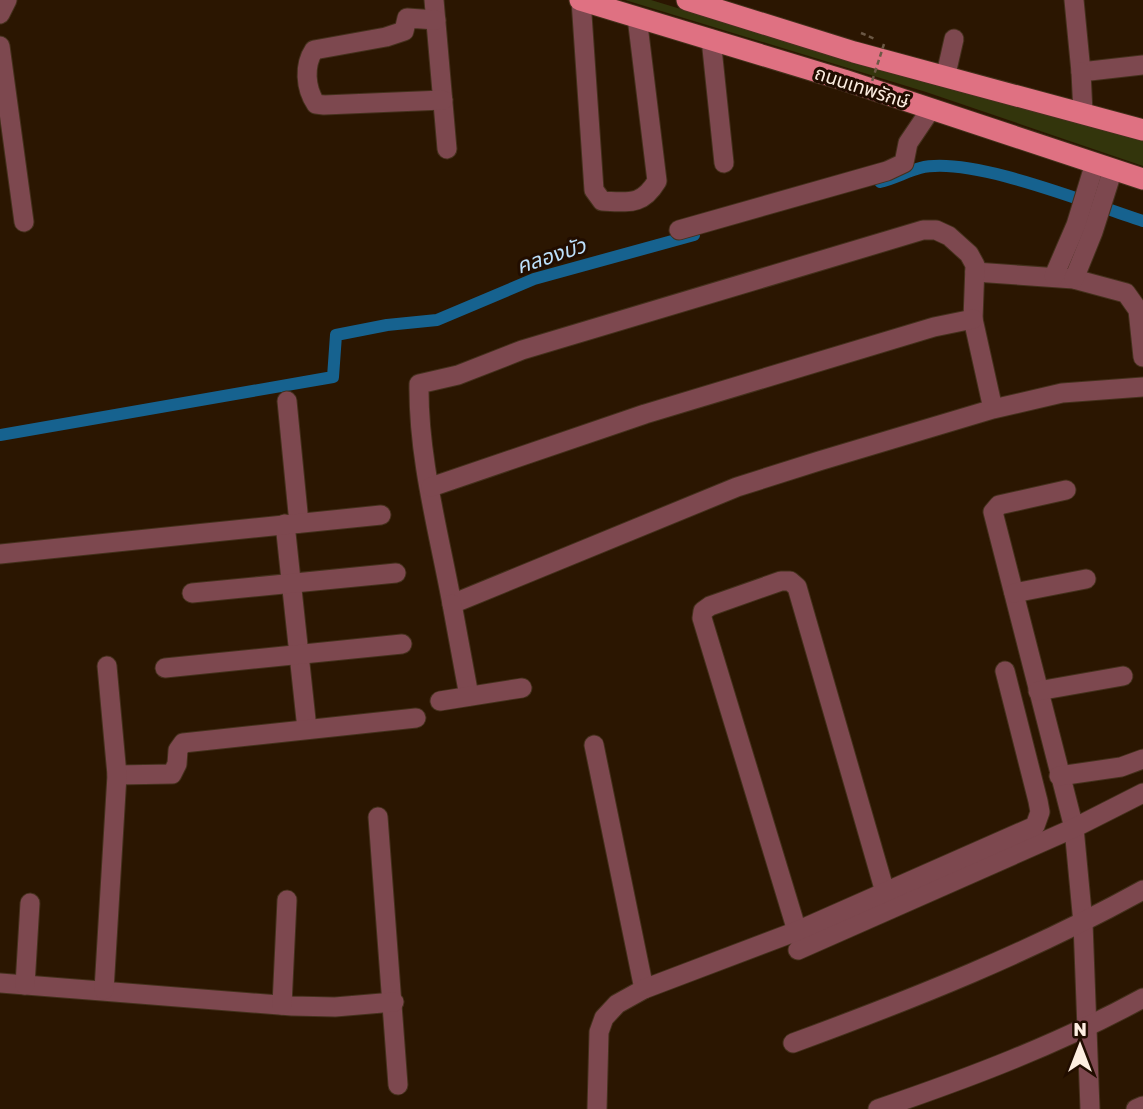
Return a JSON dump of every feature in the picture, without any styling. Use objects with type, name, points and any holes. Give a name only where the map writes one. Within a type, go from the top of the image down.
[{"type":"main road","name":"ถนนเทพรักษ์","points":[[580,0],[711,39],[1143,179]]},
{"type":"main road","name":"ถนนเทพรักษ์","points":[[687,0],[854,52],[946,74],[1143,130]]},
{"type":"street","points":[[0,14],[8,0]]},
{"type":"street","points":[[434,0],[447,149]]},
{"type":"street","points":[[580,0],[594,190],[602,201],[633,202],[649,195],[657,181],[637,17]]},
{"type":"street","points":[[1074,0],[1083,113]]},
{"type":"street","points":[[436,20],[408,9],[404,31],[386,37],[314,50],[308,60],[312,97],[316,104],[443,100]]},
{"type":"street","points":[[711,39],[724,163]]},
{"type":"street","points":[[946,74],[954,39]]},
{"type":"street","points":[[0,46],[24,222]]},
{"type":"street","points":[[1081,72],[1143,65]]},
{"type":"street","points":[[679,230],[887,171],[904,163],[908,143],[931,109]]},
{"type":"street","points":[[1074,279],[1085,229],[1104,166]]},
{"type":"street","points":[[1054,276],[1085,229]]},
{"type":"street","points":[[469,696],[424,458],[419,384],[458,376],[522,350],[923,230],[936,230],[954,240],[969,254],[975,272],[974,319],[993,409]]},
{"type":"street","points":[[975,272],[1074,279],[1104,284],[1133,298],[1138,310],[1143,358]]},
{"type":"street","points":[[431,487],[645,414],[934,327],[974,319]]},
{"type":"street","points":[[452,604],[737,488],[993,409],[1062,393],[1143,387]]},
{"type":"street","points":[[286,401],[292,523],[291,583],[307,729]]},
{"type":"street","points":[[1066,489],[995,508],[993,512],[1074,828],[1083,923],[1090,1109]]},
{"type":"street","points":[[0,554],[382,515]]},
{"type":"street","points":[[192,593],[396,573]]},
{"type":"street","points":[[1014,593],[1086,579]]},
{"type":"street","points":[[797,941],[702,618],[703,611],[710,606],[781,581],[790,581],[797,587],[885,892]]},
{"type":"street","points":[[165,668],[402,644]]},
{"type":"street","points":[[104,990],[117,775],[107,666]]},
{"type":"street","points":[[797,941],[885,892],[1035,826],[1039,820],[1038,801],[1005,671]]},
{"type":"street","points":[[1038,691],[1123,676]]},
{"type":"street","points":[[440,701],[522,688]]},
{"type":"street","points":[[117,775],[172,774],[177,764],[177,750],[183,743],[416,718]]},
{"type":"street","points":[[594,745],[643,989]]},
{"type":"street","points":[[1059,776],[1121,767],[1143,759]]},
{"type":"street","points":[[597,1109],[599,1032],[604,1018],[617,1004],[643,989],[797,941],[1074,828],[1143,793]]},
{"type":"street","points":[[379,817],[398,1085]]},
{"type":"street","points":[[793,1043],[920,995],[1083,923],[1143,890]]},
{"type":"street","points":[[282,1005],[287,900]]},
{"type":"street","points":[[25,985],[30,903]]},
{"type":"street","points":[[0,983],[282,1005],[335,1007],[394,1002]]},
{"type":"street","points":[[878,1109],[1087,1028],[1143,998]]},
{"type":"street","points":[[1136,1109],[1143,1106]]},
{"type":"path","points":[[861,33],[884,44],[867,97]]},
{"type":"shaded area","points":[[625,0],[651,0],[898,75],[1143,141],[1143,166],[926,92]]},
{"type":"waterway","name":"คลองบัว","points":[[880,182],[920,168],[968,168],[1030,183],[1143,221]]},
{"type":"waterway","name":"คลองบัว","points":[[0,435],[333,377],[336,335],[387,325],[437,320],[534,279],[694,235]]}]
